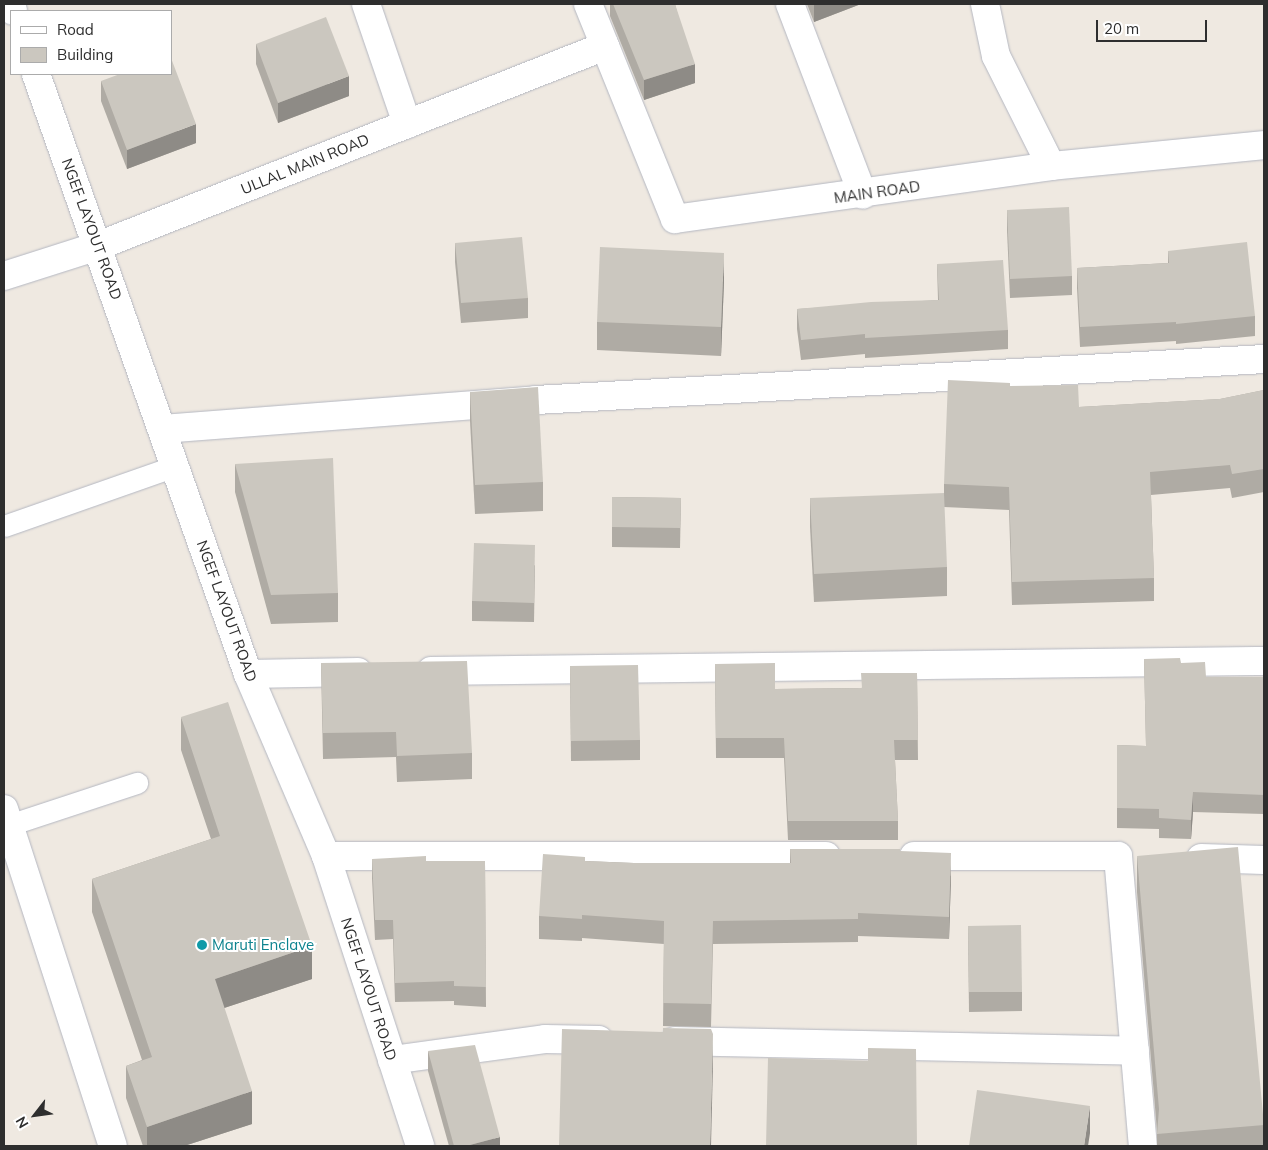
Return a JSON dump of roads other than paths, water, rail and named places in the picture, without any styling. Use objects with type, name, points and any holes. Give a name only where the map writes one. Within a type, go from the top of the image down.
[{"type":"street","points":[[366,4],[407,124]]},
{"type":"street","points":[[588,4],[605,46]]},
{"type":"street","points":[[790,4],[863,195]]},
{"type":"street","points":[[986,4],[996,56],[1051,166]]},
{"type":"street","name":"ULLAL MAIN ROAD","points":[[4,276],[98,246],[605,46]]},
{"type":"street","name":"MAIN ROAD","points":[[605,46],[675,219],[863,195],[1051,166],[1264,145]]},
{"type":"street","name":"NGEF LAYOUT ROAD","points":[[36,75],[248,674],[326,856],[420,1146]]},
{"type":"street","points":[[163,429],[536,400],[1264,358]]},
{"type":"street","points":[[248,674],[1264,661]]},
{"type":"street","points":[[6,817],[113,1146]]},
{"type":"street","points":[[326,856],[851,856]]},
{"type":"street","points":[[891,856],[1148,856]]},
{"type":"street","points":[[1118,856],[1143,1146]]},
{"type":"street","points":[[1177,857],[1264,860]]},
{"type":"street","points":[[392,1060],[545,1039],[1135,1051]]},
{"type":"lane","points":[[4,526],[175,466]]},
{"type":"lane","points":[[6,817],[137,783]]},
{"type":"place","name":"Maruti Enclave","points":[[202,945]]}]
